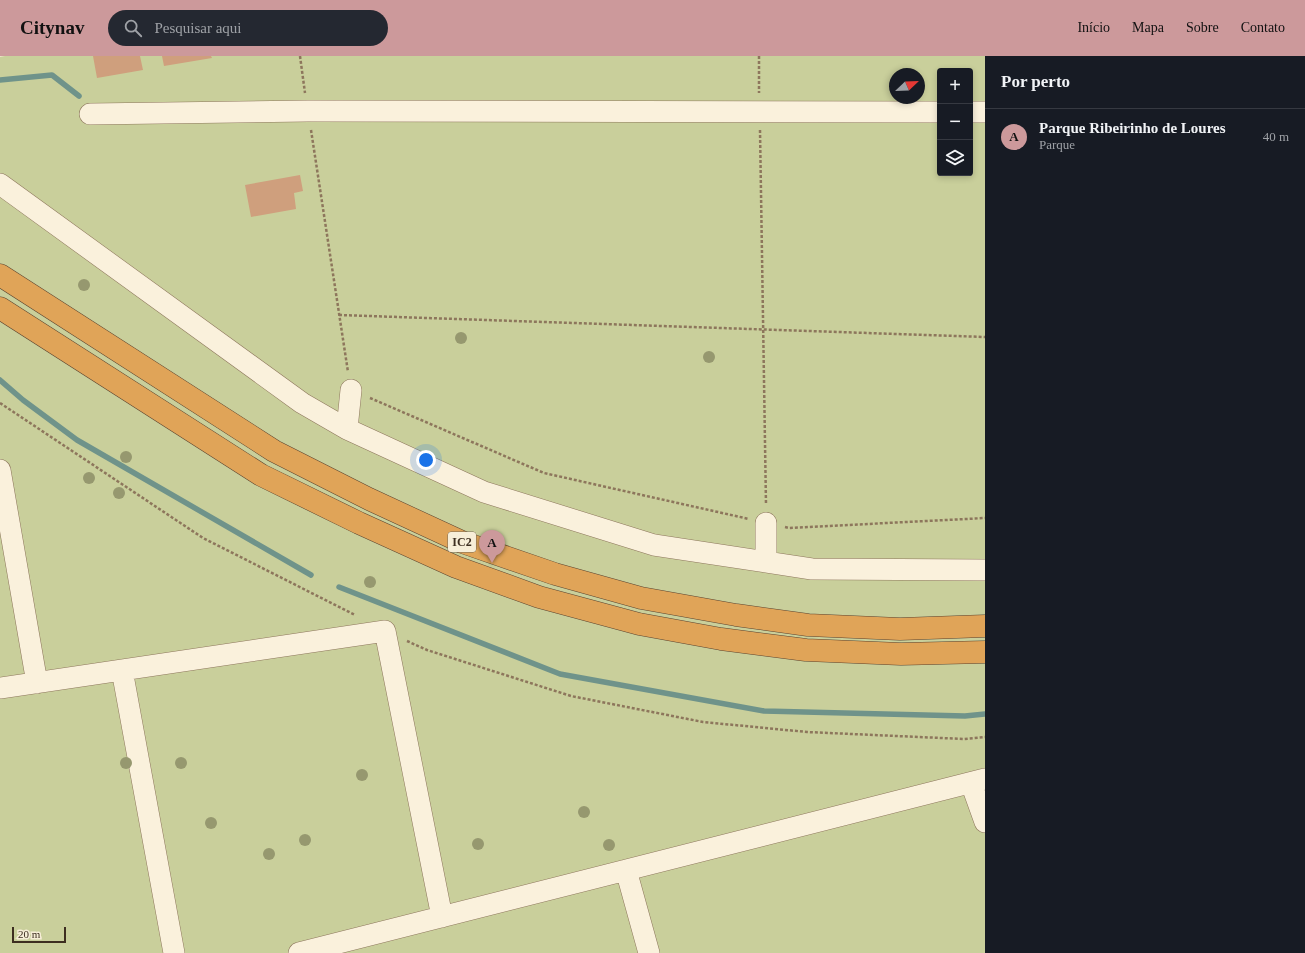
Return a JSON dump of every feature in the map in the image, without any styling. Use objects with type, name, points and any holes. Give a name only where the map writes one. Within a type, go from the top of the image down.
[{"type":"highway","name":"IC2","points":[[0,275],[274,451],[369,499],[462,542],[555,574],[641,598],[736,615],[808,625],[900,629],[985,626]]},
{"type":"highway","name":"IC2","points":[[0,308],[261,475],[359,524],[456,567],[539,597],[639,624],[721,639],[806,650],[901,654],[985,652]]},
{"type":"street","points":[[90,114],[308,111],[937,112]]},
{"type":"street","points":[[973,112],[985,112]]},
{"type":"street","points":[[0,184],[302,403],[348,429],[492,494],[654,545],[812,569],[985,570]]},
{"type":"street","points":[[348,429],[351,390]]},
{"type":"street","points":[[0,470],[36,683]]},
{"type":"street","points":[[766,523],[766,562]]},
{"type":"street","points":[[0,688],[385,631],[442,917]]},
{"type":"street","points":[[122,670],[174,953]]},
{"type":"street","points":[[308,952],[978,781],[985,822]]},
{"type":"street","points":[[626,870],[649,953]]},
{"type":"path","points":[[300,56],[351,390],[544,472],[789,528],[985,518]]},
{"type":"path","points":[[759,56],[766,523]]},
{"type":"path","points":[[340,315],[985,337]]},
{"type":"path","points":[[0,403],[203,538],[357,616]]},
{"type":"path","points":[[385,631],[427,650],[571,696],[702,722],[807,732],[964,739],[985,737]]},
{"type":"green space","points":[[985,56],[985,953],[0,953],[0,57]]},
{"type":"building","points":[[93,56],[140,56],[143,70],[97,78]]},
{"type":"building","points":[[162,56],[211,56],[212,58],[164,66]]},
{"type":"building","points":[[300,175],[303,191],[294,193],[296,209],[251,217],[245,185]]},
{"type":"waterway","points":[[0,80],[52,75],[79,96]]},
{"type":"waterway","points":[[0,380],[23,400],[77,440],[311,575]]},
{"type":"waterway","points":[[339,587],[560,674],[764,711],[965,716],[985,714]]},
{"type":"place","name":"Parque Ribeirinho de Loures","points":[[492,563]]}]
